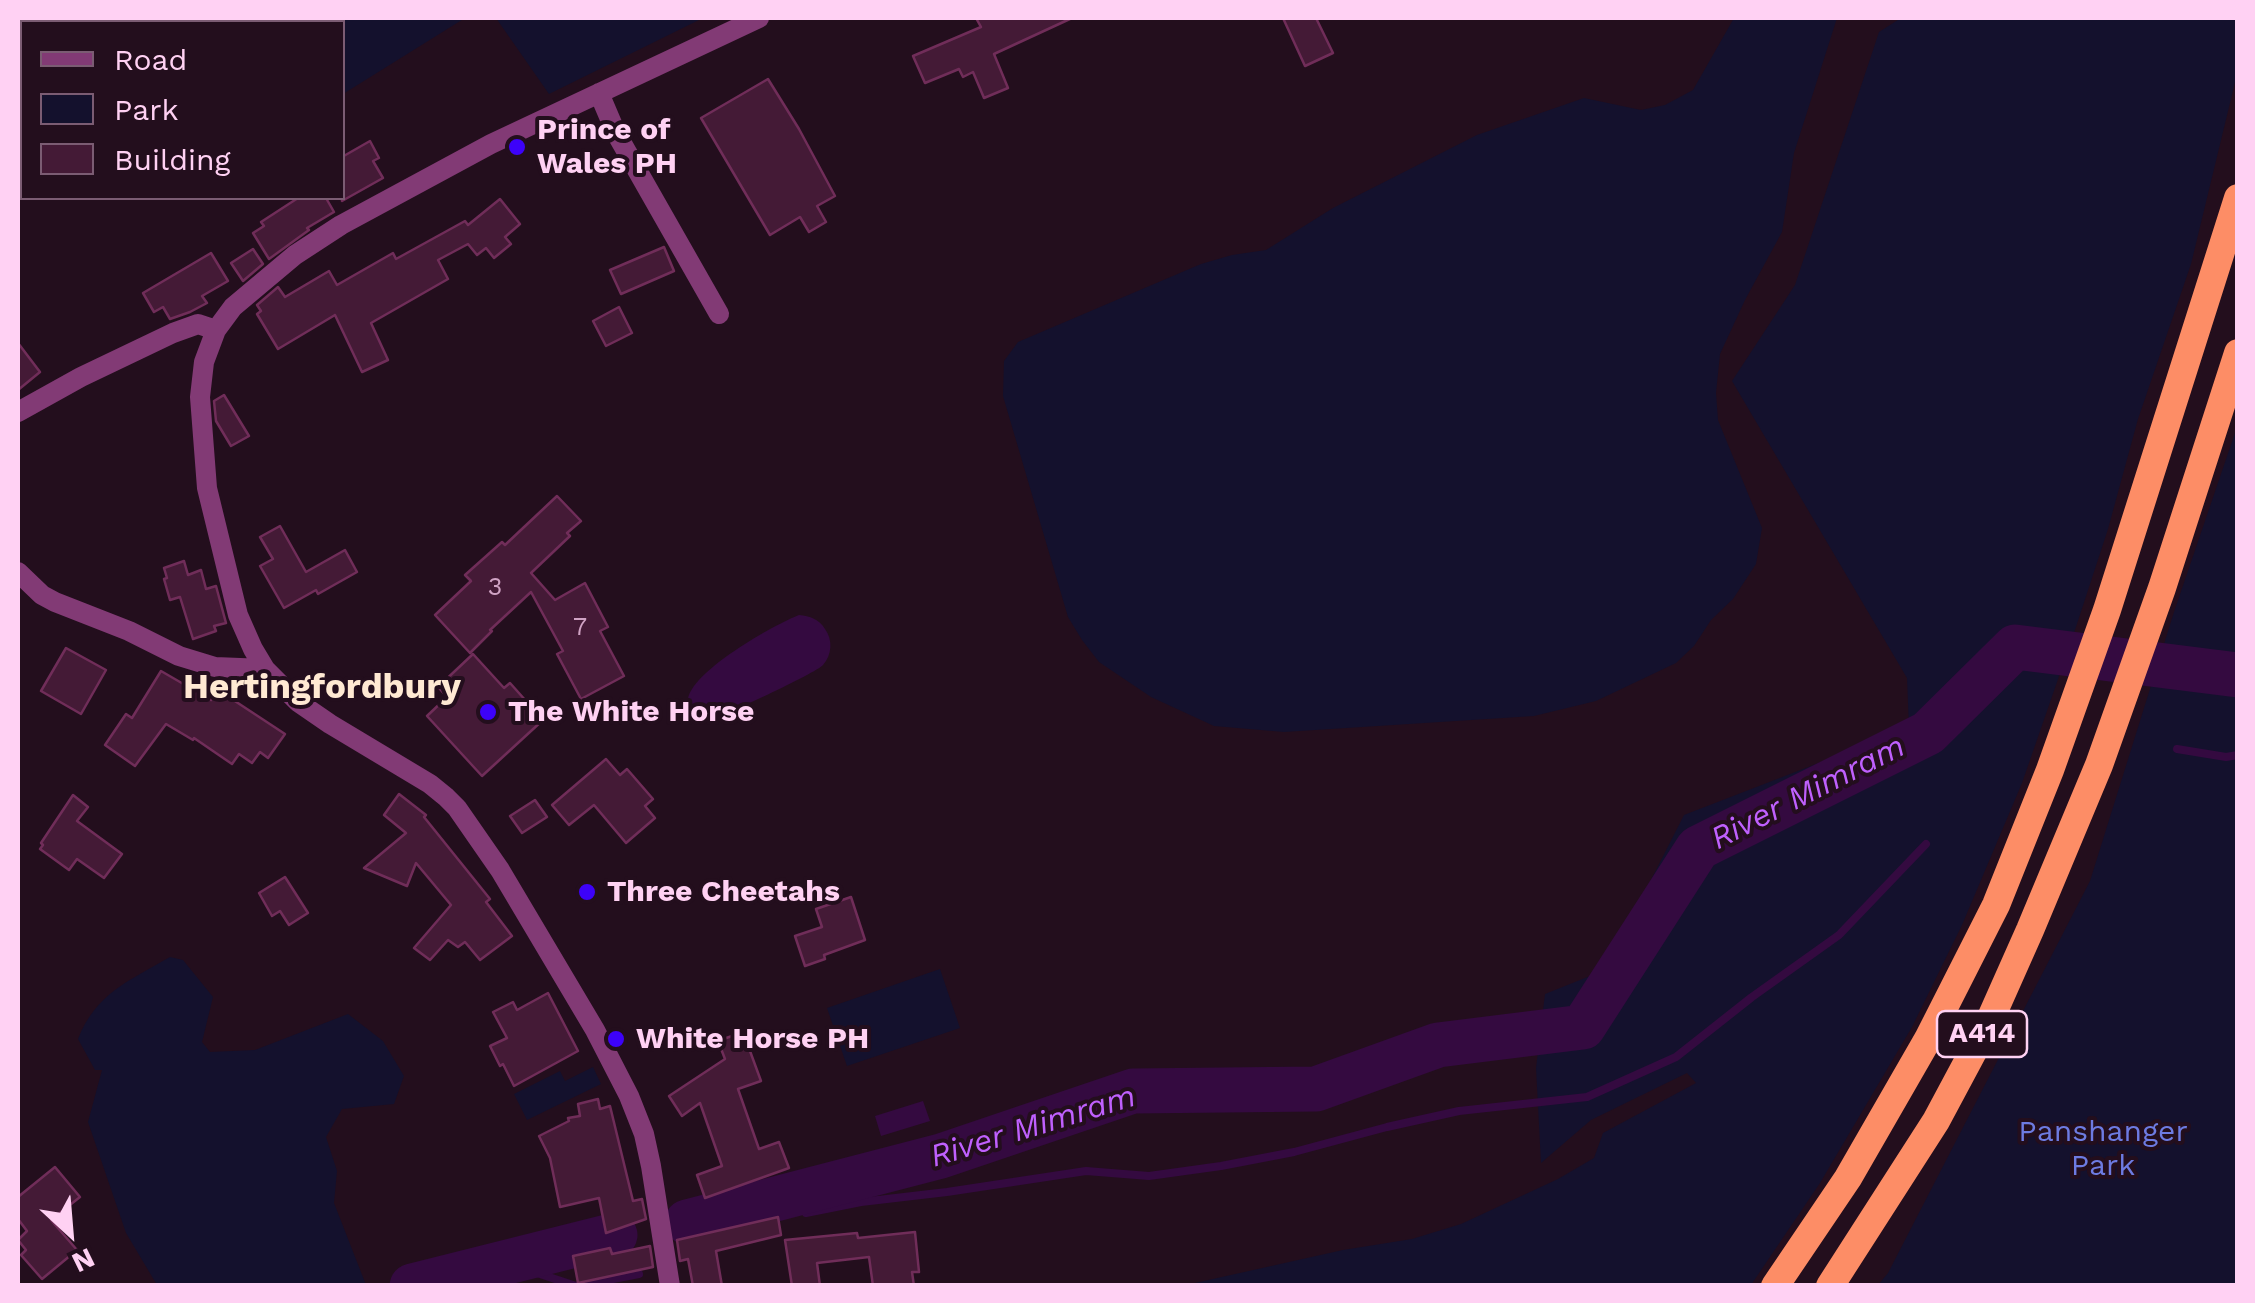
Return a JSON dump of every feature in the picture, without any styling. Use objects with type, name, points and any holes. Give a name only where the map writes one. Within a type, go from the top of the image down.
[{"type":"highway","name":"A414","points":[[1775,1286],[1848,1178],[1928,1039],[1996,906],[2108,610],[2238,198]]},
{"type":"highway","name":"A414","points":[[1830,1286],[1936,1121],[1990,1020],[2098,765],[2162,588],[2238,353]]},
{"type":"street","points":[[670,1286],[644,1134],[612,1062],[540,933],[484,846],[457,808],[430,784],[298,702],[265,669],[252,649],[238,615],[207,488],[200,398],[204,362],[216,330],[233,307],[296,255],[341,225],[491,144],[758,18]]},
{"type":"street","points":[[599,93],[616,133],[719,314]]},
{"type":"street","points":[[18,412],[173,333],[198,324],[216,330]]},
{"type":"street","points":[[18,572],[42,595],[179,656],[215,667],[265,669]]},
{"type":"green space","points":[[465,18],[345,93],[345,20],[100,20]]},
{"type":"green space","points":[[496,18],[703,18],[549,94]]},
{"type":"green space","points":[[1734,18],[1837,18],[1794,153],[1782,232],[1720,354],[1718,420],[1762,528],[1756,564],[1694,646],[1676,663],[1596,701],[1534,716],[1284,732],[1214,726],[1151,697],[1099,662],[1068,617],[1003,396],[1004,361],[1018,342],[1201,264],[1266,250],[1333,208],[1477,135],[1584,98],[1641,110],[1665,105],[1693,90]]},
{"type":"green space","points":[[1901,18],[2238,18],[2237,74],[2191,264],[2138,419],[2108,529],[2022,783],[1962,925],[1912,1027],[1820,1183],[1751,1285],[1186,1285],[1412,1239],[1461,1224],[1594,1158],[1603,1133],[1696,1083],[1687,1073],[1591,1120],[1541,1163],[1536,1068],[1545,994],[1605,970],[1684,815],[1909,728],[1907,678],[1732,381],[1795,285],[1879,32]]},
{"type":"green space","name":"Panshanger Park","points":[[2237,427],[2237,1285],[1878,1285],[1888,1273],[2090,881]]},
{"type":"green space","points":[[170,957],[183,960],[213,997],[202,1042],[210,1052],[255,1050],[348,1014],[383,1041],[404,1076],[394,1104],[342,1109],[326,1137],[337,1171],[334,1203],[366,1285],[157,1285],[126,1233],[88,1122],[102,1070],[95,1070],[78,1039],[104,999]]},
{"type":"green space","points":[[940,969],[960,1028],[847,1066],[827,1008]]},
{"type":"green space","points":[[593,1067],[601,1084],[527,1120],[514,1094],[560,1071],[565,1081]]},
{"type":"shaded area","points":[[799,615],[817,620],[828,633],[830,652],[823,665],[717,717],[693,716],[688,701],[702,677],[753,639]]},
{"type":"shaded area","points":[[923,1101],[930,1121],[881,1136],[875,1116]]},
{"type":"building","points":[[976,18],[1072,18],[994,54],[1008,88],[984,98],[973,72],[963,77],[959,69],[925,83],[913,56],[981,27]]},
{"type":"building","points":[[1283,18],[1316,18],[1333,53],[1305,66]]},
{"type":"building","points":[[768,79],[835,196],[817,206],[826,222],[809,232],[800,217],[770,235],[701,118]]},
{"type":"building","points":[[370,141],[379,158],[373,161],[383,178],[345,199],[345,155]]},
{"type":"building","points":[[500,199],[520,224],[505,237],[511,244],[494,258],[486,248],[477,255],[468,244],[438,260],[448,279],[371,323],[388,360],[362,372],[335,315],[278,349],[257,314],[261,311],[257,305],[278,287],[285,297],[329,271],[337,285],[393,253],[396,259],[465,221],[468,225]]},
{"type":"building","points":[[295,200],[327,200],[334,212],[269,259],[253,233],[264,226],[261,222]]},
{"type":"building","points":[[664,247],[674,271],[621,294],[610,270]]},
{"type":"building","points":[[253,249],[263,264],[243,281],[231,263]]},
{"type":"building","points":[[211,253],[228,281],[202,296],[207,303],[170,319],[163,307],[154,312],[143,293]]},
{"type":"building","points":[[619,307],[632,333],[606,346],[593,321]]},
{"type":"building","points":[[18,343],[40,372],[18,390]]},
{"type":"building","points":[[224,395],[249,436],[231,446],[216,421],[214,401]]},
{"type":"building","points":[[557,496],[581,521],[531,573],[555,600],[585,583],[608,627],[600,631],[624,676],[581,699],[557,654],[563,651],[531,592],[470,653],[435,615],[471,581],[465,575],[502,542],[505,545]]},
{"type":"building","points":[[280,526],[306,572],[345,550],[357,572],[284,608],[260,566],[273,559],[260,537]]},
{"type":"building","points":[[184,561],[188,575],[201,570],[206,589],[216,586],[226,623],[193,639],[180,597],[170,600],[164,579],[164,568]]},
{"type":"building","points":[[66,648],[106,670],[81,714],[41,691]]},
{"type":"building","points":[[473,654],[504,688],[510,683],[543,720],[482,776],[427,716],[447,697],[438,687]]},
{"type":"building","points":[[161,671],[211,700],[206,682],[285,734],[268,758],[260,752],[252,763],[239,754],[232,764],[166,724],[135,766],[105,745],[126,714],[132,718]]},
{"type":"building","points":[[606,759],[620,775],[627,769],[653,799],[645,806],[655,818],[626,843],[594,805],[569,825],[552,805]]},
{"type":"building","points":[[399,794],[426,815],[490,899],[486,902],[512,936],[480,960],[465,942],[458,947],[448,940],[430,960],[414,948],[451,905],[416,863],[407,886],[364,868],[406,833],[384,815]]},
{"type":"building","points":[[73,795],[88,807],[77,821],[122,854],[104,878],[77,859],[69,870],[40,849]]},
{"type":"building","points":[[535,800],[547,817],[522,833],[510,816]]},
{"type":"building","points":[[285,877],[308,913],[289,925],[280,911],[272,916],[259,893]]},
{"type":"building","points":[[851,897],[865,940],[805,966],[795,936],[822,927],[816,909]]},
{"type":"building","points":[[548,993],[578,1051],[514,1086],[490,1046],[507,1038],[493,1012],[513,1002],[517,1010]]},
{"type":"building","points":[[743,1032],[761,1081],[738,1089],[759,1149],[779,1142],[789,1168],[705,1198],[697,1175],[722,1166],[700,1103],[682,1116],[669,1096],[725,1059],[718,1041]]},
{"type":"building","points":[[598,1099],[600,1109],[610,1106],[633,1201],[642,1199],[646,1219],[606,1233],[599,1198],[560,1207],[550,1158],[539,1136],[569,1121],[568,1118],[580,1116],[578,1104]]},
{"type":"building","points":[[55,1167],[80,1197],[51,1220],[77,1250],[42,1279],[21,1255],[26,1250],[18,1240],[27,1231],[18,1219],[18,1197]]},
{"type":"building","points":[[778,1217],[781,1235],[716,1251],[722,1286],[693,1286],[688,1259],[680,1261],[677,1240]]},
{"type":"building","points":[[915,1232],[919,1272],[912,1272],[914,1286],[873,1286],[869,1257],[817,1263],[820,1286],[792,1286],[785,1240]]},
{"type":"building","points":[[650,1246],[653,1267],[578,1283],[573,1256],[610,1248],[612,1254]]},
{"type":"waterway","name":"River Mimram","points":[[687,1222],[941,1156],[1133,1091],[1316,1089],[1438,1045],[1583,1027],[1698,848],[1928,733],[2015,647],[2238,675]]},
{"type":"waterway","points":[[2177,749],[2226,757],[2238,755]]},
{"type":"waterway","points":[[806,1213],[1086,1171],[1149,1176],[1221,1166],[1459,1111],[1587,1097],[1676,1057],[1839,935],[1926,844]]},
{"type":"waterway","name":"River Mimram","points":[[412,1286],[615,1235]]},
{"type":"waterway","points":[[504,1262],[576,1286]]},
{"type":"waterway","points":[[577,1286],[639,1274]]},
{"type":"place","name":"Prince of Wales PH","points":[[517,147]]},
{"type":"place","name":"The White Horse","points":[[488,712]]},
{"type":"place","name":"Three Cheetahs","points":[[587,892]]},
{"type":"place","name":"White Horse PH","points":[[616,1039]]},
{"type":"district","name":"Hertingfordbury","points":[[322,688]]}]
